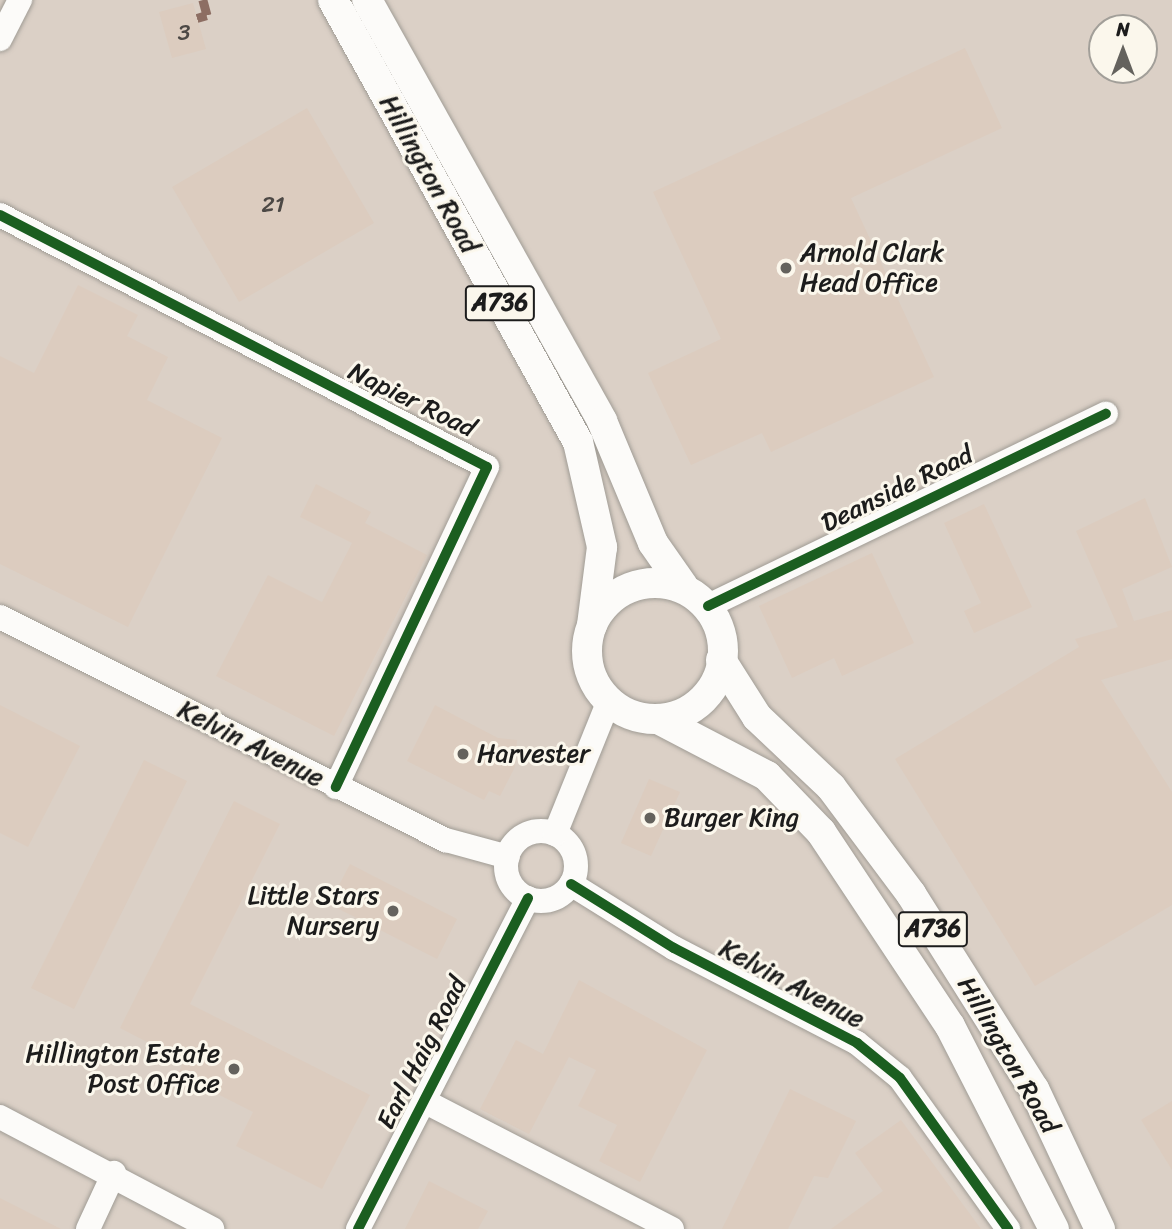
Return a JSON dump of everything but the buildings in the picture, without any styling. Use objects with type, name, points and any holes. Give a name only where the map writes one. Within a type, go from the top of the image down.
[{"type":"main road","name":"Hillington Road","points":[[333,0],[578,442],[602,547],[592,625]]},
{"type":"main road","name":"Hillington Road","points":[[367,0],[602,421],[653,543],[683,586]]},
{"type":"main road","points":[[592,625],[626,589],[649,582],[683,586]]},
{"type":"main road","name":"A736","points":[[592,625],[590,670],[608,703],[639,719],[660,720],[705,700],[721,660],[722,639],[708,606],[683,586]]},
{"type":"main road","name":"Hillington Road","points":[[721,660],[757,717],[831,787],[911,894],[1034,1088],[1100,1229]]},
{"type":"main road","name":"Hillington Road","points":[[660,720],[767,776],[821,832],[950,1026],[1054,1229]]},
{"type":"street","points":[[0,38],[20,0]]},
{"type":"street","name":"Napier Road","points":[[0,215],[486,467],[336,787]]},
{"type":"street","name":"Deanside Road","points":[[708,606],[1106,414]]},
{"type":"street","name":"Kelvin Avenue","points":[[0,617],[446,840],[508,857]]},
{"type":"street","points":[[555,834],[608,703]]},
{"type":"street","points":[[555,834],[573,851],[571,884],[553,899],[528,898],[509,878],[508,857],[526,835],[555,834]]},
{"type":"street","name":"Kelvin Avenue","points":[[571,884],[674,948],[857,1043],[900,1079],[1008,1229]]},
{"type":"street","name":"Earl Haig Road","points":[[358,1229],[528,898]]},
{"type":"street","points":[[424,1101],[673,1229]]},
{"type":"street","points":[[0,1117],[114,1173],[212,1229]]},
{"type":"street","points":[[88,1229],[114,1173]]},
{"type":"shaded area","points":[[0,0],[1172,0],[1172,1229],[0,1229]]},
{"type":"marked path","points":[[197,18],[207,15],[203,0]]},
{"type":"cycle path","points":[[0,215],[487,467],[336,787]]},
{"type":"cycle path","points":[[708,606],[1106,414]]},
{"type":"cycle path","points":[[571,884],[674,948],[857,1043],[900,1078],[1008,1229]]},
{"type":"cycle path","points":[[358,1229],[528,898]]},
{"type":"place","name":"Arnold Clark Head Office","points":[[786,268]]},
{"type":"place","name":"Harvester","points":[[463,754]]},
{"type":"place","name":"Burger King","points":[[650,818]]},
{"type":"place","name":"Little Stars Nursery","points":[[393,911]]},
{"type":"place","name":"Hillington Estate Post Office","points":[[234,1069]]}]
